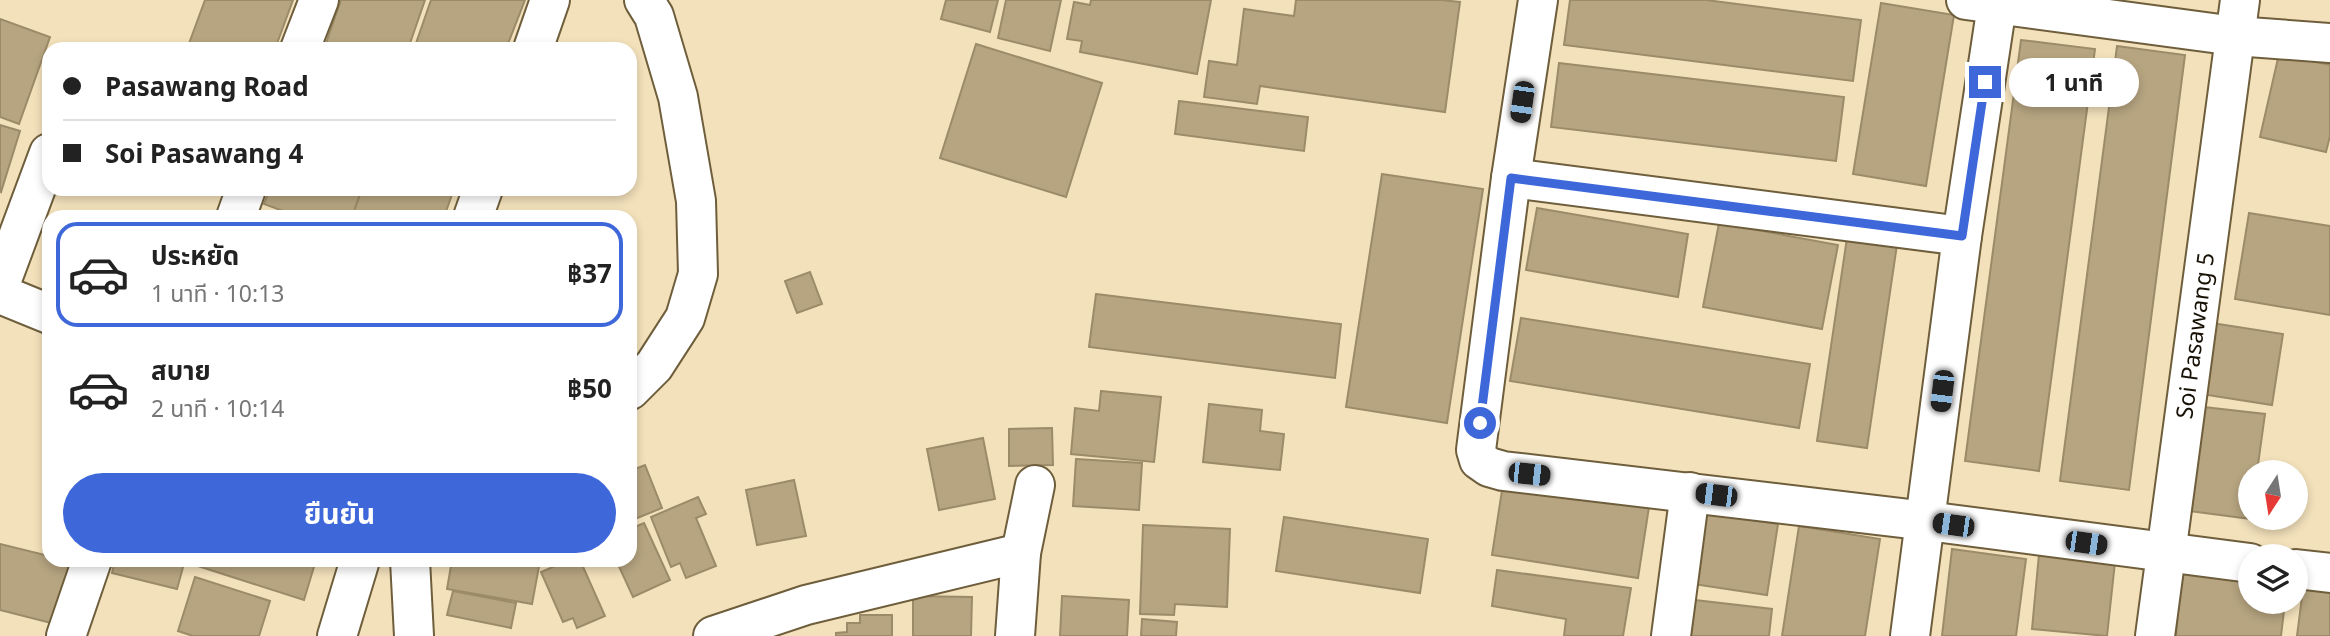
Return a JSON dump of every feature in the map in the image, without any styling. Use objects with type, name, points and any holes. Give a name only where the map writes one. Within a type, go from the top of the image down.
[{"type":"street","points":[[303,42],[319,0]]},
{"type":"street","points":[[535,42],[550,0]]},
{"type":"street","points":[[637,383],[654,366],[685,318],[698,274],[696,201],[678,97],[654,16],[644,0]]},
{"type":"street","points":[[1538,0],[1511,178],[1476,450],[1479,460],[1489,467],[1503,471],[1927,521],[2238,563]]},
{"type":"street","points":[[1910,636],[1962,236],[1982,3],[2237,18],[2330,43]]},
{"type":"street","name":"Soi Pasawang 5","points":[[2155,636],[2237,18]]},
{"type":"street","points":[[1511,178],[1962,236]]},
{"type":"street","points":[[0,285],[35,234],[42,194]]},
{"type":"street","points":[[0,294],[42,311]]},
{"type":"street","points":[[1015,636],[1021,553],[1035,485]]},
{"type":"street","points":[[1671,636],[1689,492]]},
{"type":"street","points":[[713,636],[805,620],[1021,553]]},
{"type":"street","points":[[66,636],[90,567]]},
{"type":"street","points":[[337,636],[358,567]]},
{"type":"street","points":[[410,567],[414,636]]},
{"type":"street","points":[[2308,570],[2330,573]]},
{"type":"building","points":[[205,0],[293,0],[278,42],[190,42]]},
{"type":"building","points":[[341,0],[425,0],[410,42],[326,42]]},
{"type":"building","points":[[431,0],[525,0],[509,42],[416,42]]},
{"type":"building","points":[[946,0],[998,0],[990,32],[941,19]]},
{"type":"building","points":[[1006,0],[1061,0],[1050,51],[998,38]]},
{"type":"building","points":[[1091,0],[1211,0],[1197,74],[1080,52],[1082,41],[1067,39],[1074,2],[1090,5]]},
{"type":"building","points":[[1296,0],[1460,2],[1445,112],[1260,86],[1257,104],[1204,97],[1209,61],[1237,65],[1244,9],[1294,16]]},
{"type":"building","points":[[1570,0],[1706,0],[1861,20],[1853,81],[1564,45]]},
{"type":"building","points":[[1881,3],[1954,15],[1926,186],[1853,174]]},
{"type":"building","points":[[0,19],[50,37],[48,42],[42,42],[42,59],[19,124],[0,117]]},
{"type":"building","points":[[2021,40],[2095,49],[2039,471],[1965,461]]},
{"type":"building","points":[[976,44],[1102,83],[1066,197],[940,158]]},
{"type":"building","points":[[2117,46],[2185,55],[2129,490],[2060,481]]},
{"type":"building","points":[[2279,54],[2330,65],[2330,136],[2326,152],[2260,137]]},
{"type":"building","points":[[1559,63],[1844,97],[1836,161],[1551,127]]},
{"type":"building","points":[[1179,101],[1308,117],[1304,151],[1175,134]]},
{"type":"building","points":[[0,125],[20,131],[1,192],[0,191]]},
{"type":"building","points":[[1382,174],[1483,189],[1447,423],[1346,407]]},
{"type":"building","points":[[267,196],[360,196],[354,210],[280,210],[264,204]]},
{"type":"building","points":[[360,196],[452,196],[446,210],[354,210]]},
{"type":"building","points":[[1537,208],[1688,234],[1678,297],[1526,270]]},
{"type":"building","points":[[2249,213],[2330,226],[2330,315],[2235,299]]},
{"type":"building","points":[[1719,223],[1838,245],[1822,329],[1703,307]]},
{"type":"building","points":[[1848,231],[1898,238],[1867,448],[1817,441]]},
{"type":"building","points":[[810,272],[822,304],[797,313],[785,281]]},
{"type":"building","points":[[1096,294],[1341,324],[1335,378],[1089,347]]},
{"type":"building","points":[[1521,318],[1810,364],[1799,428],[1510,381]]},
{"type":"building","points":[[2212,323],[2283,334],[2272,405],[2201,394]]},
{"type":"building","points":[[1101,391],[1161,397],[1154,462],[1071,454],[1075,408],[1099,411]]},
{"type":"building","points":[[1209,404],[1262,410],[1260,431],[1284,434],[1280,470],[1203,462]]},
{"type":"building","points":[[2195,406],[2265,414],[2259,460],[2238,460],[2238,517],[2181,510]]},
{"type":"building","points":[[1052,428],[1053,465],[1009,466],[1009,429]]},
{"type":"building","points":[[983,438],[995,499],[939,510],[927,449]]},
{"type":"building","points":[[1076,459],[1142,463],[1139,510],[1073,506]]},
{"type":"building","points":[[645,465],[662,508],[637,518],[637,468]]},
{"type":"building","points":[[794,480],[806,536],[757,545],[746,490]]},
{"type":"building","points":[[1503,484],[1649,507],[1638,578],[1492,555]]},
{"type":"building","points":[[698,497],[706,514],[696,518],[716,566],[686,578],[680,563],[671,567],[651,517]]},
{"type":"building","points":[[1705,513],[1778,524],[1767,595],[1693,584]]},
{"type":"building","points":[[1284,517],[1428,539],[1420,593],[1276,571]]},
{"type":"building","points":[[644,523],[670,580],[633,597],[619,567],[637,567],[637,526]]},
{"type":"building","points":[[1143,525],[1230,529],[1227,607],[1175,604],[1174,615],[1140,614]]},
{"type":"building","points":[[1799,526],[1880,539],[1865,636],[1782,636]]},
{"type":"building","points":[[0,544],[42,554],[42,567],[74,567],[59,625],[0,610]]},
{"type":"building","points":[[1952,549],[2026,559],[2016,636],[1942,636]]},
{"type":"building","points":[[2039,554],[2115,562],[2107,636],[2032,629]]},
{"type":"building","points":[[113,567],[183,567],[177,589],[112,573]]},
{"type":"building","points":[[201,567],[314,567],[304,600]]},
{"type":"building","points":[[451,567],[539,567],[532,604],[447,589]]},
{"type":"building","points":[[553,567],[583,567],[605,616],[577,628],[573,618],[563,622],[541,572]]},
{"type":"building","points":[[1497,570],[1631,588],[1623,636],[1564,636],[1566,619],[1492,606]]},
{"type":"building","points":[[2182,571],[2238,577],[2238,614],[2284,614],[2281,636],[2176,636]]},
{"type":"building","points":[[195,577],[270,601],[259,636],[193,636],[178,631]]},
{"type":"building","points":[[2308,581],[2330,584],[2330,636],[2297,636],[2300,614],[2308,614]]},
{"type":"building","points":[[453,591],[516,603],[511,628],[447,615]]},
{"type":"building","points":[[913,596],[972,597],[971,636],[913,636]]},
{"type":"building","points":[[1062,596],[1129,600],[1127,636],[1060,636]]},
{"type":"building","points":[[1695,600],[1772,609],[1769,636],[1690,636]]},
{"type":"building","points":[[860,615],[892,615],[892,636],[836,636],[836,633],[847,632],[847,623],[860,623]]},
{"type":"building","points":[[1142,619],[1177,622],[1176,636],[1141,636]]},
{"type":"route","points":[[1480,423],[1511,178],[1962,236],[1985,82]]}]
